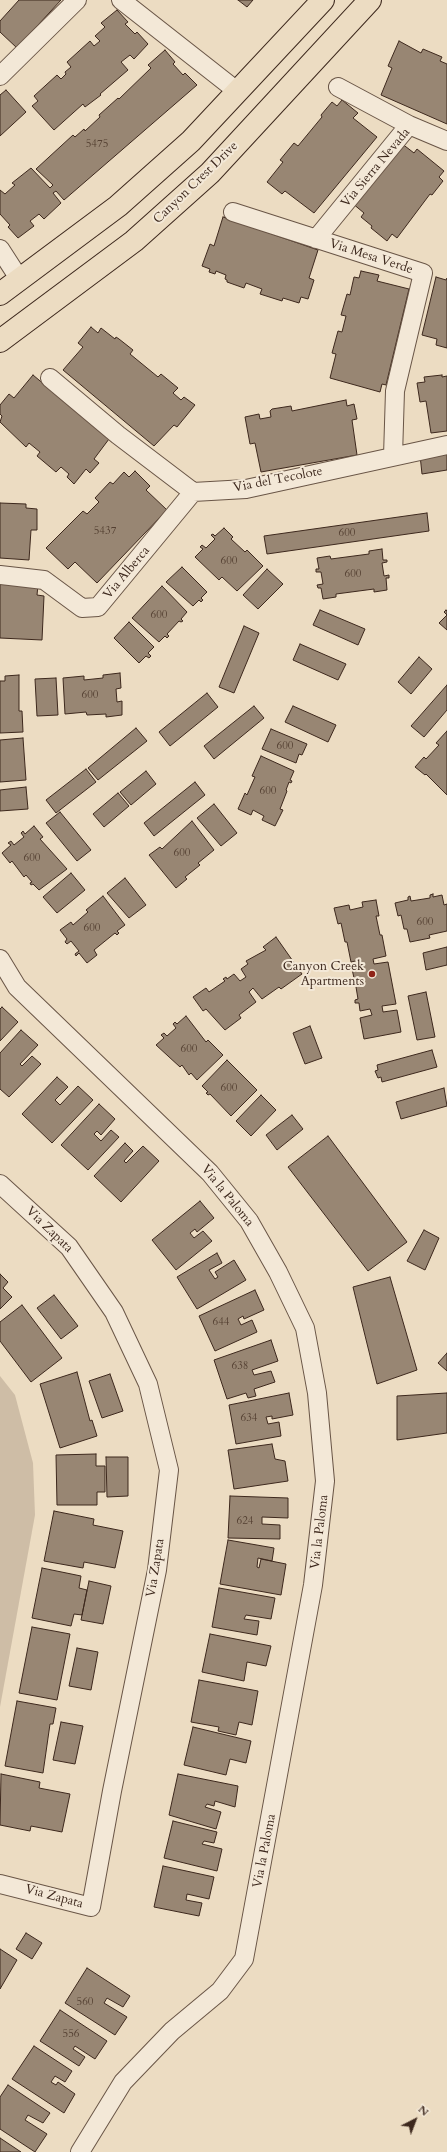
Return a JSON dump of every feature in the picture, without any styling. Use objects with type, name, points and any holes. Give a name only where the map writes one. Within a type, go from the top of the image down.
[{"type":"main road","points":[[0,294],[118,206],[190,141],[323,0]]},
{"type":"main road","name":"Canyon Crest Drive","points":[[0,341],[134,241],[210,173],[370,0]]},
{"type":"street","points":[[0,76],[77,0]]},
{"type":"street","points":[[121,0],[237,91]]},
{"type":"street","points":[[338,87],[409,125]]},
{"type":"street","name":"Via Sierra Nevada","points":[[316,239],[409,125],[447,141]]},
{"type":"street","name":"Via Mesa Verde","points":[[233,212],[423,273],[394,391],[393,456]]},
{"type":"street","points":[[0,249],[20,280]]},
{"type":"street","points":[[50,378],[118,435],[193,492]]},
{"type":"street","name":"Via del Tecolote","points":[[193,492],[246,489],[447,445]]},
{"type":"street","name":"Via Alberca","points":[[0,575],[44,580],[82,608],[98,607],[193,492]]},
{"type":"street","name":"Via la Paloma","points":[[0,959],[18,987],[210,1173],[249,1221],[278,1272],[304,1328],[317,1393],[325,1481],[313,1585],[244,1959],[220,1991],[172,2030],[123,2082],[80,2152]]},
{"type":"street","name":"Via Zapata","points":[[0,1184],[69,1247],[114,1312],[148,1384],[169,1470],[157,1570],[112,1791],[91,1907],[0,1884]]},
{"type":"shaded area","points":[[0,1376],[15,1395],[33,1463],[35,1515],[0,1707]]},
{"type":"building","points":[[19,0],[61,0],[17,48],[0,32],[0,21]]},
{"type":"building","points":[[238,0],[253,0],[247,7]]},
{"type":"building","points":[[117,10],[128,22],[125,24],[135,34],[137,32],[148,44],[134,59],[130,55],[121,62],[128,70],[100,94],[101,95],[85,107],[83,104],[54,130],[32,106],[38,101],[34,96],[57,75],[61,79],[66,74],[65,72],[71,67],[67,62],[90,41],[94,46],[100,41],[95,36],[105,27],[101,23]]},
{"type":"building","points":[[399,41],[421,53],[423,49],[442,57],[440,61],[447,64],[447,124],[381,95],[392,68],[388,66]]},
{"type":"building","points":[[165,50],[175,62],[173,64],[183,75],[185,73],[197,85],[64,200],[56,191],[53,193],[61,203],[44,219],[39,214],[30,221],[34,226],[18,238],[8,227],[10,225],[0,214],[0,190],[5,194],[15,185],[12,183],[31,168],[50,188],[53,185],[36,169],[73,135],[75,137],[84,129],[85,131],[100,117],[99,115],[118,98],[119,99],[151,68],[148,65]]},
{"type":"building","points":[[6,90],[26,112],[0,136],[0,95]]},
{"type":"building","points":[[342,100],[358,113],[353,118],[377,137],[314,213],[285,191],[282,194],[267,182],[283,162],[280,160],[294,143],[298,146],[322,117],[321,115],[332,102],[337,106]]},
{"type":"building","points":[[401,143],[414,153],[417,149],[444,171],[439,177],[443,181],[432,195],[430,194],[397,238],[392,234],[387,241],[371,228],[372,226],[361,217],[364,213],[352,203]]},
{"type":"building","points":[[223,217],[318,250],[309,278],[314,280],[308,299],[301,297],[299,303],[283,298],[282,301],[260,294],[262,289],[246,283],[244,288],[227,282],[225,279],[226,275],[216,271],[215,274],[209,272],[210,269],[202,266],[210,244],[214,246]]},
{"type":"building","points":[[361,271],[379,275],[377,281],[409,289],[386,385],[382,384],[380,392],[330,378],[336,354],[332,353],[338,331],[342,332],[346,316],[341,315],[347,294],[350,295],[354,277],[359,278]]},
{"type":"building","points":[[436,277],[446,280],[447,278],[447,348],[436,345],[437,339],[422,335]]},
{"type":"building","points":[[91,327],[98,333],[101,328],[115,339],[116,337],[119,339],[133,350],[130,354],[158,377],[161,374],[178,388],[173,393],[181,400],[184,397],[195,405],[177,427],[174,425],[154,446],[63,370],[83,347],[78,343]]},
{"type":"building","points":[[33,375],[109,439],[94,459],[99,463],[90,473],[86,469],[74,484],[67,477],[69,474],[61,467],[56,472],[37,456],[40,452],[29,443],[26,447],[0,422],[2,416],[0,414],[0,405],[9,394],[14,398]]},
{"type":"building","points":[[442,375],[442,377],[447,376],[447,431],[431,433],[426,401],[420,402],[417,383],[425,382],[424,377]]},
{"type":"building","points":[[346,400],[347,406],[354,404],[357,419],[352,420],[357,455],[261,472],[255,443],[250,444],[245,417],[259,414],[260,419],[271,417],[270,411],[272,409],[291,406],[292,411]]},
{"type":"building","points":[[447,451],[447,470],[422,474],[420,455]]},
{"type":"building","points":[[135,471],[150,486],[146,490],[167,510],[97,583],[75,562],[68,569],[46,548],[83,511],[87,514],[99,502],[95,498],[110,482],[113,484],[124,472],[129,477]]},
{"type":"building","points":[[0,503],[26,504],[26,508],[37,509],[37,530],[31,530],[29,560],[0,558]]},
{"type":"building","points":[[427,513],[429,531],[267,554],[264,536]]},
{"type":"building","points":[[224,528],[233,537],[231,539],[245,552],[247,550],[263,566],[237,591],[222,577],[219,580],[195,557],[203,549],[200,547],[202,545],[206,548],[215,539],[211,535],[213,534],[215,536]]},
{"type":"building","points":[[382,549],[383,560],[387,560],[387,562],[382,563],[384,576],[389,575],[389,578],[386,578],[387,590],[374,592],[374,589],[336,594],[336,597],[323,599],[321,588],[318,588],[317,585],[323,584],[321,572],[316,572],[316,569],[319,569],[317,558],[330,556],[331,559],[369,554],[369,551]]},
{"type":"building","points":[[182,567],[207,592],[201,598],[203,600],[201,602],[199,600],[193,606],[166,582]]},
{"type":"building","points":[[267,569],[283,584],[258,609],[243,595]]},
{"type":"building","points":[[0,583],[38,585],[37,595],[44,596],[42,640],[0,638]]},
{"type":"building","points":[[162,586],[187,612],[181,619],[183,621],[179,621],[167,634],[169,636],[167,638],[165,636],[159,642],[132,618]]},
{"type":"building","points":[[320,610],[365,629],[358,645],[313,625]]},
{"type":"building","points":[[447,615],[447,630],[439,623]]},
{"type":"building","points":[[129,622],[154,647],[148,653],[151,656],[149,658],[146,656],[139,663],[114,638]]},
{"type":"building","points":[[244,626],[259,633],[234,693],[219,687]]},
{"type":"building","points":[[300,644],[346,664],[338,680],[293,660]]},
{"type":"building","points":[[419,657],[432,669],[411,694],[398,682]]},
{"type":"building","points":[[120,673],[121,688],[116,689],[117,702],[122,701],[122,715],[106,717],[106,714],[87,715],[86,712],[65,714],[63,678],[84,676],[84,680],[103,678],[103,675]]},
{"type":"building","points":[[19,675],[19,711],[22,711],[23,732],[0,733],[0,681],[5,681],[5,676]]},
{"type":"building","points":[[56,678],[58,715],[37,716],[35,679]]},
{"type":"building","points":[[447,685],[447,710],[424,737],[411,726]]},
{"type":"building","points":[[207,693],[218,707],[170,746],[159,732]]},
{"type":"building","points":[[254,706],[264,718],[214,759],[204,746]]},
{"type":"building","points":[[293,706],[336,725],[328,742],[285,722]]},
{"type":"building","points":[[136,728],[147,741],[98,780],[88,768]]},
{"type":"building","points":[[271,729],[307,744],[302,755],[299,754],[296,763],[262,749]]},
{"type":"building","points":[[447,731],[447,795],[426,774],[425,775],[415,767],[424,757],[426,759],[439,745],[436,743]]},
{"type":"building","points":[[23,738],[26,780],[0,782],[0,740]]},
{"type":"building","points":[[261,756],[294,771],[290,780],[292,781],[291,783],[289,782],[280,809],[283,810],[275,826],[262,820],[264,816],[253,810],[251,815],[238,809],[245,793],[247,795],[255,777],[252,776]]},
{"type":"building","points":[[86,769],[96,782],[56,813],[46,800]]},
{"type":"building","points":[[146,771],[156,784],[131,805],[120,792]]},
{"type":"building","points":[[195,782],[205,795],[154,836],[144,823]]},
{"type":"building","points":[[26,787],[28,809],[0,811],[0,790]]},
{"type":"building","points":[[118,793],[129,806],[104,827],[93,814]]},
{"type":"building","points":[[214,804],[237,833],[221,846],[197,818]]},
{"type":"building","points":[[60,812],[91,850],[77,861],[46,823]]},
{"type":"building","points":[[192,821],[214,850],[198,863],[200,865],[185,877],[187,879],[176,888],[149,855],[160,847],[162,849]]},
{"type":"building","points":[[34,826],[43,837],[40,839],[67,869],[39,890],[33,884],[31,885],[30,883],[32,882],[26,875],[24,877],[12,861],[10,863],[2,853],[11,845],[8,843],[11,841],[14,845],[24,837],[21,833],[23,831],[25,834]]},
{"type":"building","points":[[71,873],[85,890],[57,913],[43,897]]},
{"type":"building","points":[[125,878],[146,905],[129,918],[107,893]]},
{"type":"building","points":[[433,894],[433,897],[442,895],[444,905],[447,904],[447,931],[429,935],[430,938],[410,942],[407,929],[404,929],[401,915],[398,916],[395,903],[408,900],[408,897],[410,896],[411,901],[430,898],[430,895]]},
{"type":"building","points":[[103,896],[125,925],[117,931],[119,933],[117,935],[115,933],[94,950],[97,955],[87,963],[79,953],[76,956],[75,954],[79,951],[71,941],[67,944],[65,942],[67,939],[60,930],[71,922],[73,925],[88,912],[86,910]]},
{"type":"building","name":"Canyon Creek Apartments","points":[[376,900],[379,916],[376,916],[380,935],[382,935],[386,956],[373,959],[374,964],[388,962],[396,1004],[382,1006],[383,1012],[397,1010],[401,1032],[364,1039],[360,1018],[372,1015],[370,1009],[360,1011],[359,1003],[355,1003],[355,1000],[358,999],[355,981],[351,981],[351,979],[354,978],[352,969],[362,967],[360,960],[351,962],[347,942],[345,942],[341,923],[338,924],[334,908],[349,905],[350,910],[363,907],[362,902]]},
{"type":"building","name":"Canyon Creek Apartments","points":[[276,937],[302,974],[281,989],[279,987],[262,999],[253,988],[249,992],[256,1002],[239,1015],[241,1018],[225,1030],[206,1009],[203,1011],[193,997],[206,988],[209,992],[225,981],[223,979],[226,977],[227,979],[234,974],[240,981],[246,977],[241,969],[248,964],[246,961],[266,950],[263,947]]},
{"type":"building","points":[[447,947],[447,965],[426,970],[423,953]]},
{"type":"building","points":[[426,992],[435,1037],[417,1040],[408,996]]},
{"type":"building","points":[[2,1007],[18,1022],[0,1041],[0,1009]]},
{"type":"building","points":[[186,1016],[206,1042],[208,1040],[223,1055],[197,1080],[191,1073],[189,1075],[182,1065],[180,1067],[156,1045],[164,1038],[161,1035],[164,1033],[167,1036],[176,1028],[173,1024],[175,1022],[177,1024]]},
{"type":"building","name":"Canyon Creek Apartments","points":[[310,1026],[322,1058],[305,1064],[293,1033]]},
{"type":"building","points":[[21,1030],[38,1045],[20,1064],[22,1066],[32,1056],[41,1064],[9,1097],[0,1089],[0,1053]]},
{"type":"building","points":[[432,1050],[437,1067],[382,1082],[381,1077],[378,1078],[375,1071],[378,1070],[377,1065]]},
{"type":"building","points":[[227,1060],[257,1090],[231,1116],[210,1094],[208,1095],[206,1093],[208,1092],[202,1086]]},
{"type":"building","points":[[57,1077],[68,1087],[55,1100],[60,1105],[78,1086],[93,1100],[52,1143],[22,1114]]},
{"type":"building","points":[[444,1088],[447,1106],[401,1119],[396,1102]]},
{"type":"building","points":[[261,1095],[276,1110],[251,1136],[236,1121]]},
{"type":"building","points":[[99,1104],[115,1119],[101,1135],[97,1131],[94,1134],[101,1141],[111,1130],[119,1137],[88,1170],[61,1145]]},
{"type":"building","points":[[292,1115],[303,1129],[277,1150],[266,1135]]},
{"type":"building","points":[[328,1136],[407,1242],[368,1271],[288,1167]]},
{"type":"building","points":[[125,1143],[133,1151],[124,1161],[126,1163],[143,1146],[159,1161],[121,1202],[94,1176]]},
{"type":"building","points":[[200,1201],[214,1218],[197,1232],[195,1229],[190,1233],[194,1238],[203,1231],[212,1241],[176,1270],[152,1240]]},
{"type":"building","points":[[424,1230],[439,1238],[425,1270],[407,1261]]},
{"type":"building","points":[[217,1253],[222,1263],[209,1270],[215,1279],[218,1277],[215,1272],[234,1260],[246,1280],[197,1309],[177,1277]]},
{"type":"building","points":[[0,1274],[8,1282],[3,1288],[12,1297],[0,1309]]},
{"type":"building","points":[[390,1277],[417,1370],[377,1384],[353,1287]]},
{"type":"building","points":[[255,1290],[264,1310],[244,1319],[243,1316],[238,1319],[241,1325],[252,1320],[257,1332],[215,1351],[199,1316]]},
{"type":"building","points":[[54,1295],[78,1326],[61,1339],[37,1308]]},
{"type":"building","points":[[22,1305],[62,1358],[31,1382],[0,1341],[0,1322]]},
{"type":"building","points":[[271,1340],[278,1361],[252,1370],[254,1375],[271,1371],[275,1382],[254,1389],[256,1396],[248,1398],[246,1393],[227,1399],[214,1360]]},
{"type":"building","points":[[447,1353],[447,1371],[438,1363]]},
{"type":"building","points":[[77,1372],[90,1421],[92,1420],[97,1436],[60,1448],[40,1384]]},
{"type":"building","points":[[110,1374],[123,1411],[102,1418],[89,1381]]},
{"type":"building","points":[[289,1393],[293,1415],[272,1419],[272,1416],[266,1417],[268,1424],[279,1422],[281,1436],[236,1444],[229,1405]]},
{"type":"building","points":[[447,1393],[447,1433],[397,1440],[397,1396]]},
{"type":"building","points":[[272,1444],[275,1459],[285,1461],[288,1481],[234,1489],[228,1450]]},
{"type":"building","points":[[96,1454],[96,1466],[105,1466],[105,1492],[97,1492],[97,1505],[57,1505],[56,1455]]},
{"type":"building","points":[[106,1457],[128,1457],[128,1496],[107,1497]]},
{"type":"building","points":[[230,1496],[288,1498],[288,1518],[262,1517],[262,1524],[280,1525],[280,1539],[228,1538]]},
{"type":"building","points":[[54,1511],[94,1519],[93,1525],[123,1531],[115,1568],[84,1562],[83,1568],[44,1561]]},
{"type":"building","points":[[228,1540],[274,1548],[272,1561],[258,1558],[257,1567],[259,1568],[261,1559],[286,1564],[281,1595],[220,1584]]},
{"type":"building","points":[[42,1568],[81,1576],[79,1588],[87,1590],[82,1615],[74,1614],[71,1626],[32,1618]]},
{"type":"building","points":[[89,1581],[111,1586],[103,1624],[81,1620]]},
{"type":"building","points":[[219,1588],[275,1598],[271,1619],[246,1615],[244,1619],[259,1621],[257,1635],[212,1627]]},
{"type":"building","points":[[32,1627],[70,1634],[57,1700],[19,1693]]},
{"type":"building","points":[[210,1634],[271,1646],[266,1666],[247,1662],[244,1681],[202,1672]]},
{"type":"building","points":[[77,1648],[98,1652],[91,1690],[69,1686]]},
{"type":"building","points":[[199,1680],[258,1691],[252,1725],[239,1722],[236,1735],[218,1731],[219,1727],[191,1722]]},
{"type":"building","points":[[17,1701],[56,1708],[53,1724],[50,1724],[43,1773],[5,1766]]},
{"type":"building","points":[[61,1722],[83,1726],[75,1764],[53,1760]]},
{"type":"building","points":[[193,1727],[251,1741],[246,1763],[230,1759],[226,1775],[184,1765]]},
{"type":"building","points":[[1,1774],[40,1782],[39,1788],[70,1794],[62,1832],[31,1826],[30,1831],[0,1825]]},
{"type":"building","points":[[178,1774],[238,1786],[235,1807],[215,1801],[214,1806],[207,1804],[205,1807],[221,1812],[216,1829],[169,1815]]},
{"type":"building","points":[[173,1821],[217,1832],[214,1843],[204,1841],[202,1844],[222,1849],[217,1871],[164,1858]]},
{"type":"building","points":[[163,1866],[214,1877],[209,1899],[187,1894],[186,1900],[202,1903],[199,1916],[154,1907]]},
{"type":"building","points":[[26,1933],[42,1943],[32,1959],[16,1949]]},
{"type":"building","points":[[0,1949],[17,1960],[0,1989]]},
{"type":"building","points":[[87,1968],[130,1996],[123,2007],[107,1998],[104,2003],[127,2017],[115,2035],[65,2003]]},
{"type":"building","points":[[60,2010],[107,2041],[95,2059],[75,2046],[73,2049],[85,2057],[79,2066],[40,2041]]},
{"type":"building","points":[[34,2046],[72,2071],[65,2082],[55,2076],[51,2082],[56,2085],[58,2082],[75,2094],[64,2113],[12,2079]]},
{"type":"building","points":[[8,2085],[50,2113],[43,2123],[28,2115],[25,2120],[47,2134],[35,2152],[0,2129],[0,2097]]},
{"type":"building","points":[[0,2138],[21,2152],[0,2152]]},
{"type":"place","name":"Canyon Creek Apartments","points":[[372,974]]}]
